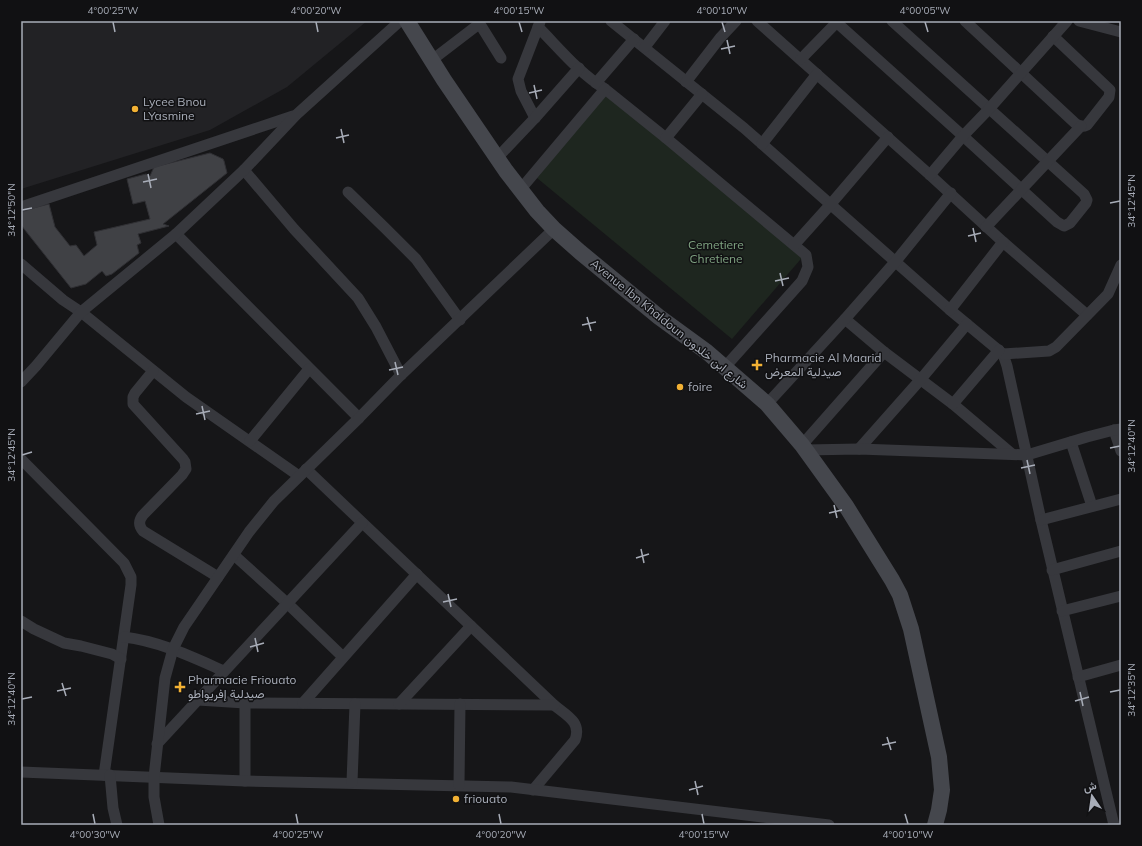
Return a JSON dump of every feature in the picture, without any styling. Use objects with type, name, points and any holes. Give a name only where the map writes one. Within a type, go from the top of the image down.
[{"type":"street","points":[[21,382],[80,312],[176,234],[244,170],[296,115],[400,21]]},
{"type":"street","name":"Avenue Ibn Khaldoun شارع ابن خلدون","points":[[407,21],[444,80],[520,190],[554,229],[647,307],[725,367],[766,404],[804,447],[846,506],[895,585],[906,611],[916,648],[940,757],[942,790],[935,825]]},
{"type":"street","points":[[611,21],[645,47],[686,82],[722,109],[950,310],[1001,352],[1007,366],[1040,520],[1114,825]]},
{"type":"street","points":[[645,47],[665,21]]},
{"type":"street","points":[[686,82],[720,38],[736,21]]},
{"type":"street","points":[[757,21],[930,174],[986,227],[1087,315]]},
{"type":"street","points":[[802,60],[836,21],[1056,222],[1064,226],[1070,224],[1084,206],[1087,200],[1086,197],[892,21]]},
{"type":"street","points":[[965,21],[1022,72],[1076,124],[1081,126],[1087,125],[1109,97],[1110,90],[1053,36]]},
{"type":"street","points":[[930,174],[1067,21]]},
{"type":"street","points":[[1079,21],[1116,28]]},
{"type":"street","points":[[432,60],[479,22],[501,58]]},
{"type":"street","points":[[535,118],[521,91],[518,79],[539,24],[579,68],[666,138],[806,255],[808,267],[802,281],[725,367]]},
{"type":"street","points":[[520,190],[634,39]]},
{"type":"street","points":[[498,157],[579,68]]},
{"type":"street","points":[[762,144],[817,74]]},
{"type":"street","points":[[666,138],[702,94]]},
{"type":"street","points":[[21,207],[296,115]]},
{"type":"street","points":[[986,227],[1020,189],[1081,126]]},
{"type":"street","points":[[794,245],[888,137]]},
{"type":"street","points":[[244,170],[294,229],[358,298],[401,375]]},
{"type":"street","points":[[348,192],[416,259],[460,320]]},
{"type":"street","points":[[766,404],[845,319],[896,261],[951,193]]},
{"type":"street","points":[[159,825],[154,797],[154,777],[165,678],[173,649],[184,627],[261,516],[302,472],[359,418],[401,375],[554,229]]},
{"type":"street","points":[[176,234],[359,418]]},
{"type":"street","points":[[950,310],[1003,242]]},
{"type":"street","points":[[21,264],[186,397],[250,441],[302,472],[362,523],[554,705],[574,722],[578,731],[571,745],[533,790]]},
{"type":"street","points":[[953,404],[1001,352],[1042,352],[1053,349],[1108,294],[1121,265]]},
{"type":"street","points":[[845,319],[884,352],[953,404],[1012,454]]},
{"type":"street","points":[[859,449],[967,324]]},
{"type":"street","points":[[804,447],[884,352]]},
{"type":"street","points":[[250,441],[309,369]]},
{"type":"street","points":[[153,371],[135,393],[133,397],[133,404],[183,459],[186,468],[182,476],[142,517],[140,528],[218,577]]},
{"type":"street","points":[[804,447],[1027,455],[1117,430],[1121,451]]},
{"type":"street","points":[[1071,442],[1092,506]]},
{"type":"street","points":[[22,462],[119,558],[129,570],[131,577],[107,775],[117,825]]},
{"type":"street","points":[[1040,520],[1121,499]]},
{"type":"street","points":[[158,744],[362,523]]},
{"type":"street","points":[[1052,570],[1121,551]]},
{"type":"street","points":[[234,555],[343,657]]},
{"type":"street","points":[[303,703],[417,574]]},
{"type":"street","points":[[1062,611],[1121,596]]},
{"type":"street","points":[[21,621],[64,643],[112,654],[121,659]]},
{"type":"street","points":[[399,704],[471,626]]},
{"type":"street","points":[[124,637],[173,649],[224,671]]},
{"type":"street","points":[[1078,676],[1121,665]]},
{"type":"street","points":[[198,700],[245,703],[554,705]]},
{"type":"street","points":[[245,703],[245,781]]},
{"type":"street","points":[[352,782],[355,704]]},
{"type":"street","points":[[458,785],[460,704]]},
{"type":"street","points":[[21,772],[245,781],[458,785],[533,790],[829,825]]},
{"type":"shaded area","name":"Lycee Bnou LYasmine","points":[[21,21],[367,21],[287,87],[210,130],[21,189]]},
{"type":"green space","name":"Cemetiere Chretiene","points":[[609,89],[806,253],[732,339],[537,178]]},
{"type":"building","points":[[210,153],[223,159],[227,173],[163,224],[169,226],[138,234],[141,243],[137,245],[139,253],[112,274],[106,276],[102,271],[86,284],[71,288],[21,225],[21,211],[49,204],[55,227],[70,246],[76,245],[84,256],[97,245],[94,232],[150,219],[145,201],[133,204],[127,179],[146,174],[150,176],[154,167]]},
{"type":"place","name":"Lycee Bnou LYasmine","points":[[135,109]]},
{"type":"place","name":"Pharmacie Al Maarid صيدلية المعرض","points":[[757,365]]},
{"type":"place","name":"foire","points":[[680,387]]},
{"type":"place","name":"Pharmacie Friouato صيدلية إفريواطو","points":[[180,687]]},
{"type":"place","name":"friouato","points":[[456,799]]}]
